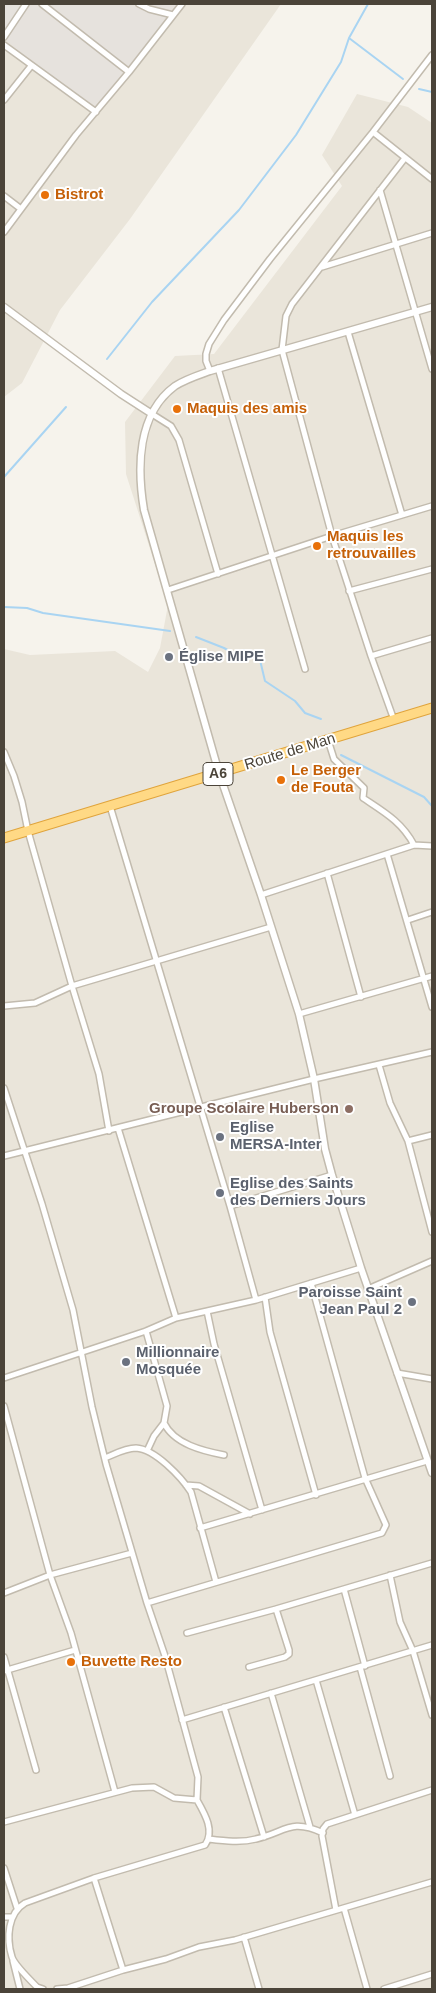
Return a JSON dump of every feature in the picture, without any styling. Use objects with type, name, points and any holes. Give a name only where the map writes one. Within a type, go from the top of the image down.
[{"type":"highway","name":"Route de Man","points":[[4,838],[432,708]]},
{"type":"street","points":[[4,37],[26,4]]},
{"type":"street","points":[[43,4],[129,72]]},
{"type":"street","points":[[139,4],[148,9],[173,15]]},
{"type":"street","points":[[4,232],[76,135],[129,72],[182,4]]},
{"type":"street","points":[[4,45],[96,112]]},
{"type":"street","points":[[210,371],[206,354],[209,344],[224,320],[432,55]]},
{"type":"street","points":[[4,100],[31,66]]},
{"type":"street","points":[[373,132],[432,179]]},
{"type":"street","points":[[394,720],[332,536],[282,350],[286,316],[292,304],[405,158]]},
{"type":"street","points":[[380,190],[432,369]]},
{"type":"street","points":[[4,196],[21,209]]},
{"type":"street","points":[[322,267],[432,233]]},
{"type":"street","points":[[4,307],[121,394],[171,426],[179,440],[218,574]]},
{"type":"street","points":[[432,307],[218,368],[176,386],[167,394],[152,414],[144,437],[140,458],[140,484],[144,510],[219,773],[261,894],[299,1014],[314,1079],[332,1175],[368,1289],[432,1473]]},
{"type":"street","points":[[348,332],[402,515]]},
{"type":"street","points":[[218,368],[271,555],[306,669]]},
{"type":"street","points":[[168,590],[271,555],[432,506]]},
{"type":"street","points":[[349,591],[432,569]]},
{"type":"street","points":[[371,656],[432,638]]},
{"type":"street","points":[[328,740],[334,759],[364,788],[363,798],[393,818],[408,832],[414,845]]},
{"type":"street","points":[[4,752],[14,776],[72,986],[99,1074],[109,1131]]},
{"type":"street","points":[[110,806],[230,1206],[256,1300]]},
{"type":"street","points":[[261,894],[414,845],[432,846]]},
{"type":"street","points":[[387,854],[432,1006]]},
{"type":"street","points":[[327,873],[361,996]]},
{"type":"street","points":[[408,920],[432,912]]},
{"type":"street","points":[[4,1006],[35,1003],[72,986],[271,927]]},
{"type":"street","points":[[299,1014],[432,976]]},
{"type":"street","points":[[4,1156],[109,1131],[200,1106],[432,1052]]},
{"type":"street","points":[[379,1065],[390,1103],[408,1141],[432,1232]]},
{"type":"street","points":[[4,1088],[73,1310],[92,1407],[105,1458],[147,1603],[165,1656],[198,1777],[197,1800],[210,1830],[210,1839],[205,1845],[94,1878],[25,1903],[17,1908],[12,1917],[9,1935],[12,1958],[20,1989]]},
{"type":"street","points":[[118,1128],[176,1318]]},
{"type":"street","points":[[408,1141],[432,1135]]},
{"type":"street","points":[[230,1206],[332,1175]]},
{"type":"street","points":[[368,1289],[432,1261]]},
{"type":"street","points":[[4,1378],[146,1332],[176,1318],[256,1300],[361,1268]]},
{"type":"street","points":[[147,1603],[382,1533],[386,1525],[366,1478],[311,1283]]},
{"type":"street","points":[[264,1297],[270,1332],[316,1495]]},
{"type":"street","points":[[207,1311],[214,1344],[262,1510]]},
{"type":"street","points":[[146,1332],[166,1400],[167,1412],[164,1423],[154,1436],[147,1450]]},
{"type":"street","points":[[397,1373],[432,1379]]},
{"type":"street","points":[[4,1406],[50,1575],[75,1650],[115,1792]]},
{"type":"street","points":[[164,1423],[170,1432],[198,1450],[224,1455]]},
{"type":"street","points":[[105,1458],[126,1449],[147,1450],[170,1468],[186,1485],[191,1492],[216,1582]]},
{"type":"street","points":[[200,1528],[427,1461]]},
{"type":"street","points":[[186,1485],[199,1486],[250,1514]]},
{"type":"street","points":[[4,1594],[50,1575],[132,1553]]},
{"type":"street","points":[[187,1633],[432,1563]]},
{"type":"street","points":[[390,1576],[400,1622],[413,1651],[432,1715]]},
{"type":"street","points":[[344,1589],[390,1776]]},
{"type":"street","points":[[249,1667],[285,1657],[288,1654],[289,1650],[276,1609]]},
{"type":"street","points":[[182,1720],[432,1645]]},
{"type":"street","points":[[6,1670],[75,1650]]},
{"type":"street","points":[[4,1657],[6,1670],[36,1770]]},
{"type":"street","points":[[316,1680],[355,1815]]},
{"type":"street","points":[[271,1693],[310,1827]]},
{"type":"street","points":[[224,1707],[264,1837]]},
{"type":"street","points":[[4,1822],[132,1788],[154,1787],[174,1798],[197,1800]]},
{"type":"street","points":[[336,1910],[323,1833],[328,1824],[432,1790]]},
{"type":"street","points":[[210,1839],[245,1841],[264,1837],[299,1825],[310,1827],[323,1833]]},
{"type":"street","points":[[4,1868],[17,1908]]},
{"type":"street","points":[[94,1878],[123,1970]]},
{"type":"street","points":[[57,1989],[68,1988],[123,1970],[166,1959],[199,1946],[244,1937],[432,1882]]},
{"type":"street","points":[[344,1908],[367,1989]]},
{"type":"street","points":[[4,1918],[12,1917]]},
{"type":"street","points":[[244,1937],[259,1989]]},
{"type":"street","points":[[12,1958],[37,1987],[43,1989]]},
{"type":"street","points":[[384,1989],[432,1974]]},
{"type":"shaded area","points":[[4,4],[281,4],[130,219],[60,310],[22,383],[4,397]]},
{"type":"shaded area","points":[[4,4],[181,4],[95,112],[4,39]]},
{"type":"shaded area","points":[[357,94],[408,107],[432,123],[432,1989],[4,1989],[4,649],[30,655],[115,651],[148,672],[160,648],[168,605],[126,474],[125,422],[175,356],[214,354],[342,186],[322,155]]},
{"type":"waterway","points":[[107,359],[152,302],[239,210],[296,135],[341,62],[349,38],[368,4]]},
{"type":"waterway","points":[[349,38],[403,79]]},
{"type":"waterway","points":[[419,89],[432,92]]},
{"type":"waterway","points":[[4,477],[66,407]]},
{"type":"waterway","points":[[4,607],[27,608],[43,613],[170,631]]},
{"type":"waterway","points":[[196,637],[235,654],[244,650],[260,660],[265,681],[295,701],[305,713],[321,719]]},
{"type":"waterway","points":[[341,755],[424,797],[432,806]]},
{"type":"place","name":"Bistrot","points":[[45,195]]},
{"type":"place","name":"Maquis des amis","points":[[177,409]]},
{"type":"place","name":"Maquis les retrouvailles","points":[[317,546]]},
{"type":"place","name":"Église MIPE","points":[[169,657]]},
{"type":"place","name":"Le Berger de Fouta","points":[[281,780]]},
{"type":"place","name":"Groupe Scolaire Huberson","points":[[349,1109]]},
{"type":"place","name":"Eglise MERSA-Inter","points":[[220,1137]]},
{"type":"place","name":"Eglise des Saints des Derniers Jours","points":[[220,1193]]},
{"type":"place","name":"Paroisse Saint Jean Paul 2","points":[[412,1302]]},
{"type":"place","name":"Millionnaire Mosquée","points":[[126,1362]]},
{"type":"place","name":"Buvette Resto","points":[[71,1662]]}]
